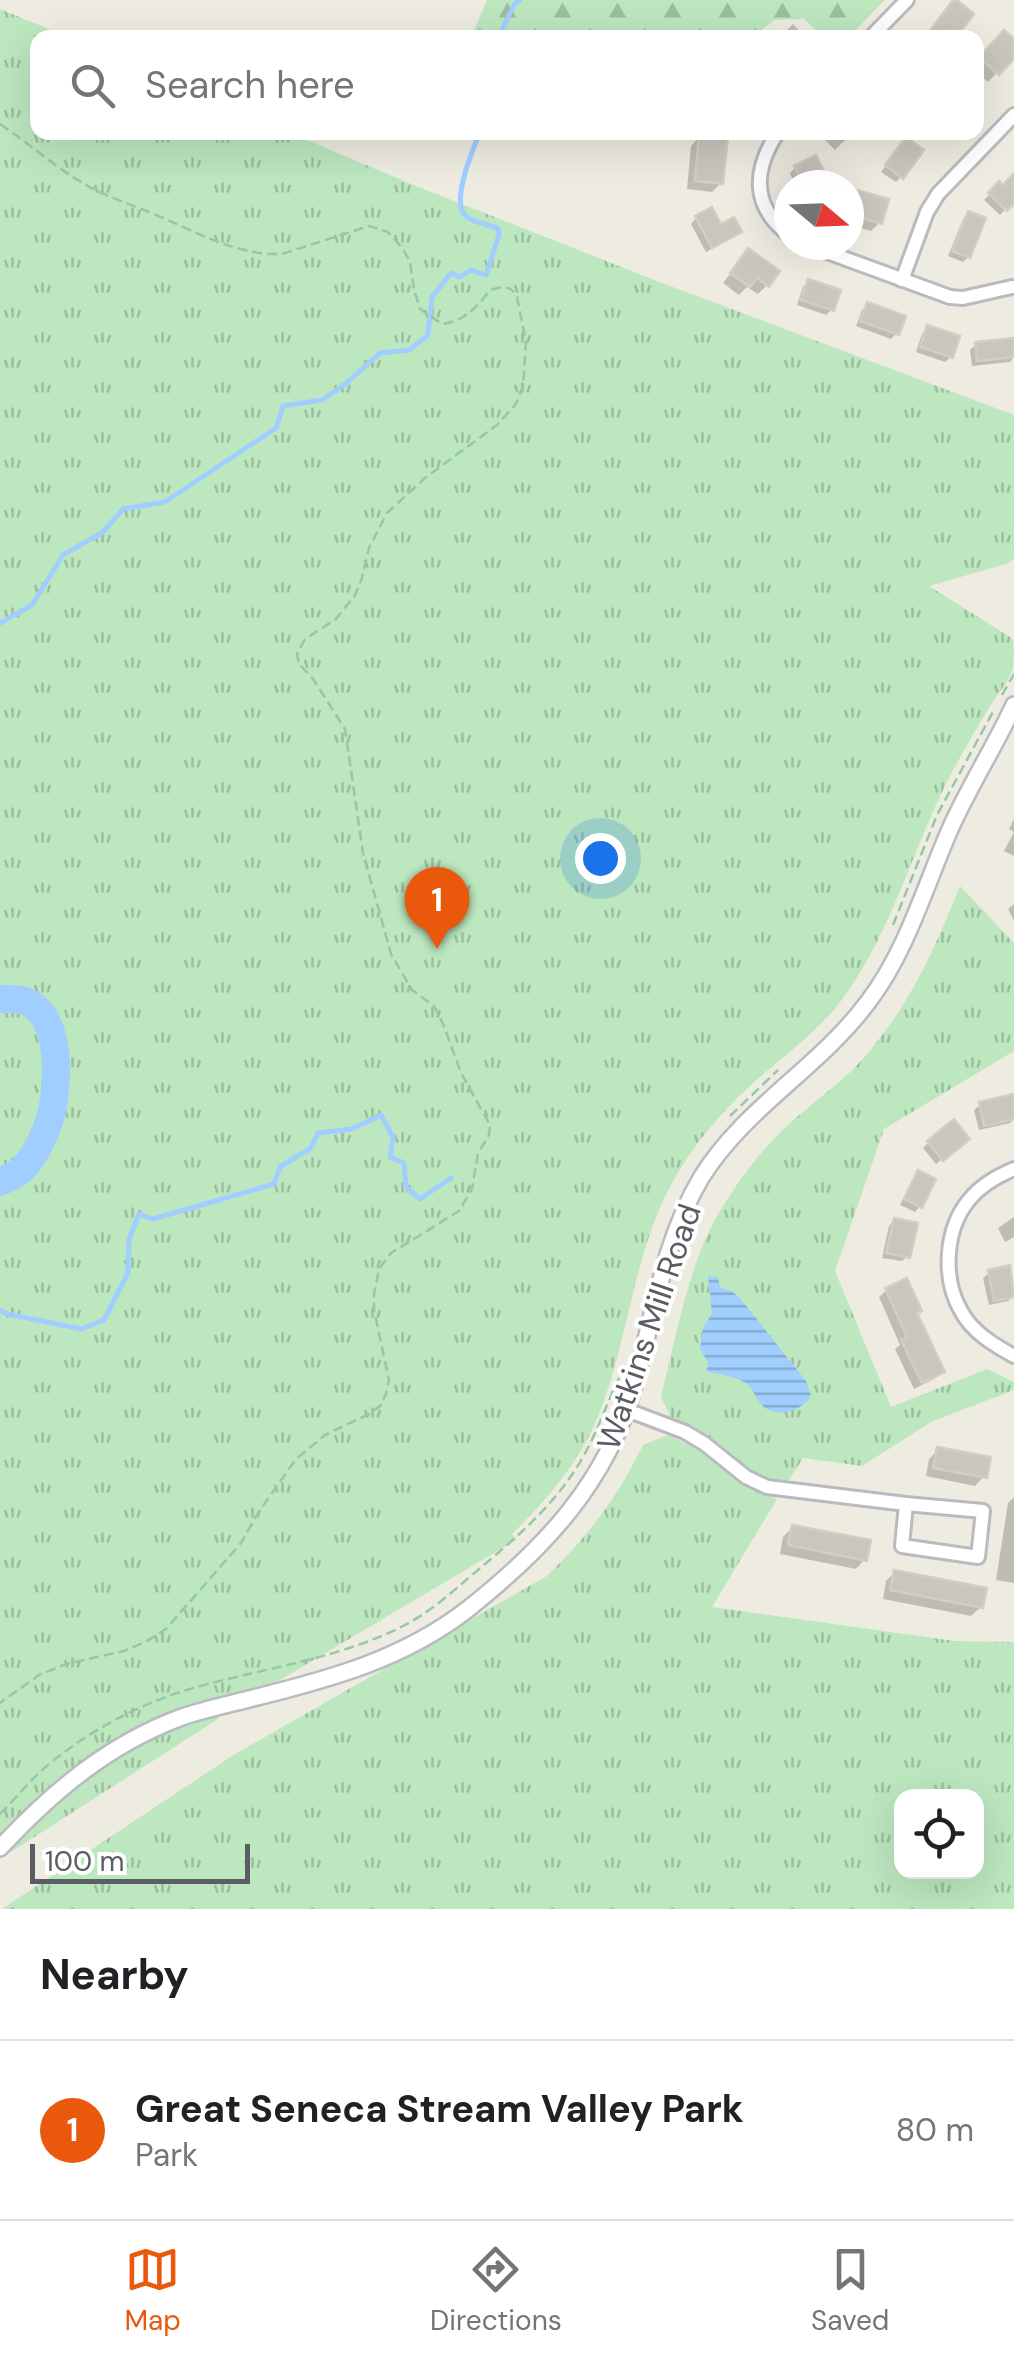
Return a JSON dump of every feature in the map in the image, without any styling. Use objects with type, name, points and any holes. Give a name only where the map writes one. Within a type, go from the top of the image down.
[{"type":"street","points":[[878,30],[907,0]]},
{"type":"street","points":[[902,280],[927,212],[938,194],[1014,115]]},
{"type":"street","points":[[773,140],[761,167],[760,198],[774,223]]},
{"type":"street","points":[[848,260],[950,296],[963,298],[1012,287]]},
{"type":"street","name":"Watkins Mill Road","points":[[0,1848],[46,1800],[125,1742],[186,1715],[329,1679],[410,1648],[509,1574],[561,1523],[598,1474],[614,1443],[627,1410],[665,1263],[694,1192],[740,1127],[828,1049],[892,966],[952,826],[1014,704]]},
{"type":"street","name":"Watkins Mill Road","points":[[1000,735],[1014,718]]},
{"type":"street","points":[[1014,1168],[994,1177],[968,1201],[953,1231],[948,1264],[950,1284],[960,1310],[993,1345],[1014,1356]]},
{"type":"street","points":[[627,1410],[685,1432],[767,1487],[983,1512],[978,1557],[902,1546],[906,1504]]},
{"type":"path","points":[[0,124],[52,164],[116,201],[202,236],[256,252],[282,254],[369,226],[380,228],[397,242],[410,262],[420,309],[442,324],[454,322],[474,310],[490,290],[507,287],[517,296],[526,342],[522,386],[516,404],[497,426],[425,478],[388,513],[369,548],[355,595],[336,619],[305,639],[297,658],[345,729],[363,853],[391,954],[412,990],[434,1006],[461,1073],[490,1126],[478,1153],[472,1189],[459,1211],[392,1252],[380,1269],[374,1310],[389,1380],[380,1406],[325,1435],[296,1459],[241,1543],[166,1629],[124,1651],[66,1664],[39,1676],[0,1703]]},
{"type":"path","points":[[888,938],[960,768],[1014,674]]},
{"type":"path","points":[[720,1127],[778,1071]]},
{"type":"path","points":[[0,1814],[40,1772],[68,1750],[143,1706],[177,1693],[361,1643],[404,1625],[439,1603],[519,1535],[550,1503],[578,1467],[622,1373]]},
{"type":"green space","points":[[487,0],[885,0],[856,30],[816,30],[804,19],[775,20],[761,30],[474,30]]},
{"type":"green space","points":[[0,9],[51,30],[30,30],[30,140],[307,140],[662,283],[1014,415],[1014,559],[929,586],[1013,639],[1014,662],[1011,674],[944,788],[884,927],[855,980],[817,1027],[717,1119],[673,1181],[648,1239],[617,1360],[597,1419],[560,1481],[512,1534],[516,1540],[223,1714],[0,1859]]},
{"type":"green space","points":[[960,886],[1014,943],[1014,1051],[884,1129],[835,1271],[891,1407],[987,1369],[1014,1382],[1014,1390],[931,1422],[862,1466],[803,1458],[787,1483],[777,1482],[747,1468],[713,1439],[671,1418],[661,1397],[692,1275],[711,1228],[752,1164],[789,1124],[859,1063],[884,1033],[932,952]]},
{"type":"green space","points":[[668,1435],[701,1451],[748,1488],[777,1499],[712,1607],[955,1641],[1014,1642],[1014,1909],[2,1909],[235,1754],[547,1576],[576,1546],[623,1482],[643,1445]]},
{"type":"water","points":[[708,1276],[718,1278],[720,1287],[740,1298],[806,1381],[811,1396],[802,1406],[788,1412],[773,1412],[761,1404],[743,1381],[707,1371],[708,1362],[700,1349],[703,1328],[712,1313]]},
{"type":"building","points":[[953,0],[974,14],[962,30],[930,30]]},
{"type":"building","points":[[1004,30],[1014,39],[1014,59],[999,75],[984,62],[984,52]]},
{"type":"building","points":[[698,140],[728,140],[723,184],[695,181]]},
{"type":"building","points":[[904,140],[924,150],[903,179],[885,165]]},
{"type":"building","points":[[816,155],[824,170],[796,170],[794,166]]},
{"type":"building","points":[[1014,173],[1014,204],[1007,211],[988,193]]},
{"type":"building","points":[[864,192],[889,199],[882,224],[864,219]]},
{"type":"building","points":[[712,207],[721,224],[734,217],[742,232],[712,248],[695,216]]},
{"type":"building","points":[[968,211],[986,218],[970,258],[952,251]]},
{"type":"building","points":[[748,248],[780,271],[769,287],[757,278],[750,287],[730,273]]},
{"type":"building","points":[[808,279],[841,290],[834,311],[801,300]]},
{"type":"building","points":[[867,302],[906,316],[899,335],[860,321]]},
{"type":"building","points":[[927,325],[960,336],[953,358],[920,347]]},
{"type":"building","points":[[1014,338],[1014,357],[977,361],[975,342]]},
{"type":"building","points":[[1014,1094],[1014,1119],[984,1126],[979,1102]]},
{"type":"building","points":[[954,1119],[970,1139],[943,1161],[927,1141]]},
{"type":"building","points":[[918,1170],[936,1179],[922,1208],[904,1199]]},
{"type":"building","points":[[894,1218],[918,1223],[910,1258],[886,1253]]},
{"type":"building","points":[[1010,1265],[1014,1297],[994,1301],[988,1270]]},
{"type":"building","points":[[907,1278],[922,1311],[917,1313],[945,1372],[922,1383],[901,1340],[907,1337],[885,1288]]},
{"type":"building","points":[[937,1447],[991,1457],[987,1478],[933,1468]]},
{"type":"building","points":[[792,1525],[871,1540],[867,1561],[788,1545]]},
{"type":"building","points":[[894,1570],[987,1588],[983,1608],[890,1590]]},
{"type":"waterway","points":[[502,30],[520,0]]},
{"type":"waterway","points":[[0,623],[32,605],[63,555],[103,532],[123,509],[165,502],[276,428],[283,406],[322,400],[380,353],[409,350],[428,335],[432,297],[451,273],[460,277],[471,270],[486,275],[499,235],[498,228],[470,219],[462,210],[461,189],[477,140]]},
{"type":"waterway","points":[[0,999],[23,1001],[42,1013],[54,1044],[56,1062],[54,1100],[44,1135],[25,1166],[0,1182]]},
{"type":"waterway","points":[[0,1310],[82,1329],[104,1320],[128,1273],[129,1239],[139,1214],[153,1219],[274,1184],[280,1167],[311,1148],[318,1133],[352,1129],[381,1115],[393,1137],[390,1157],[404,1163],[406,1187],[420,1199],[451,1178]]},
{"type":"place","name":"Great Seneca Stream Valley Park","points":[[437,949]]}]
